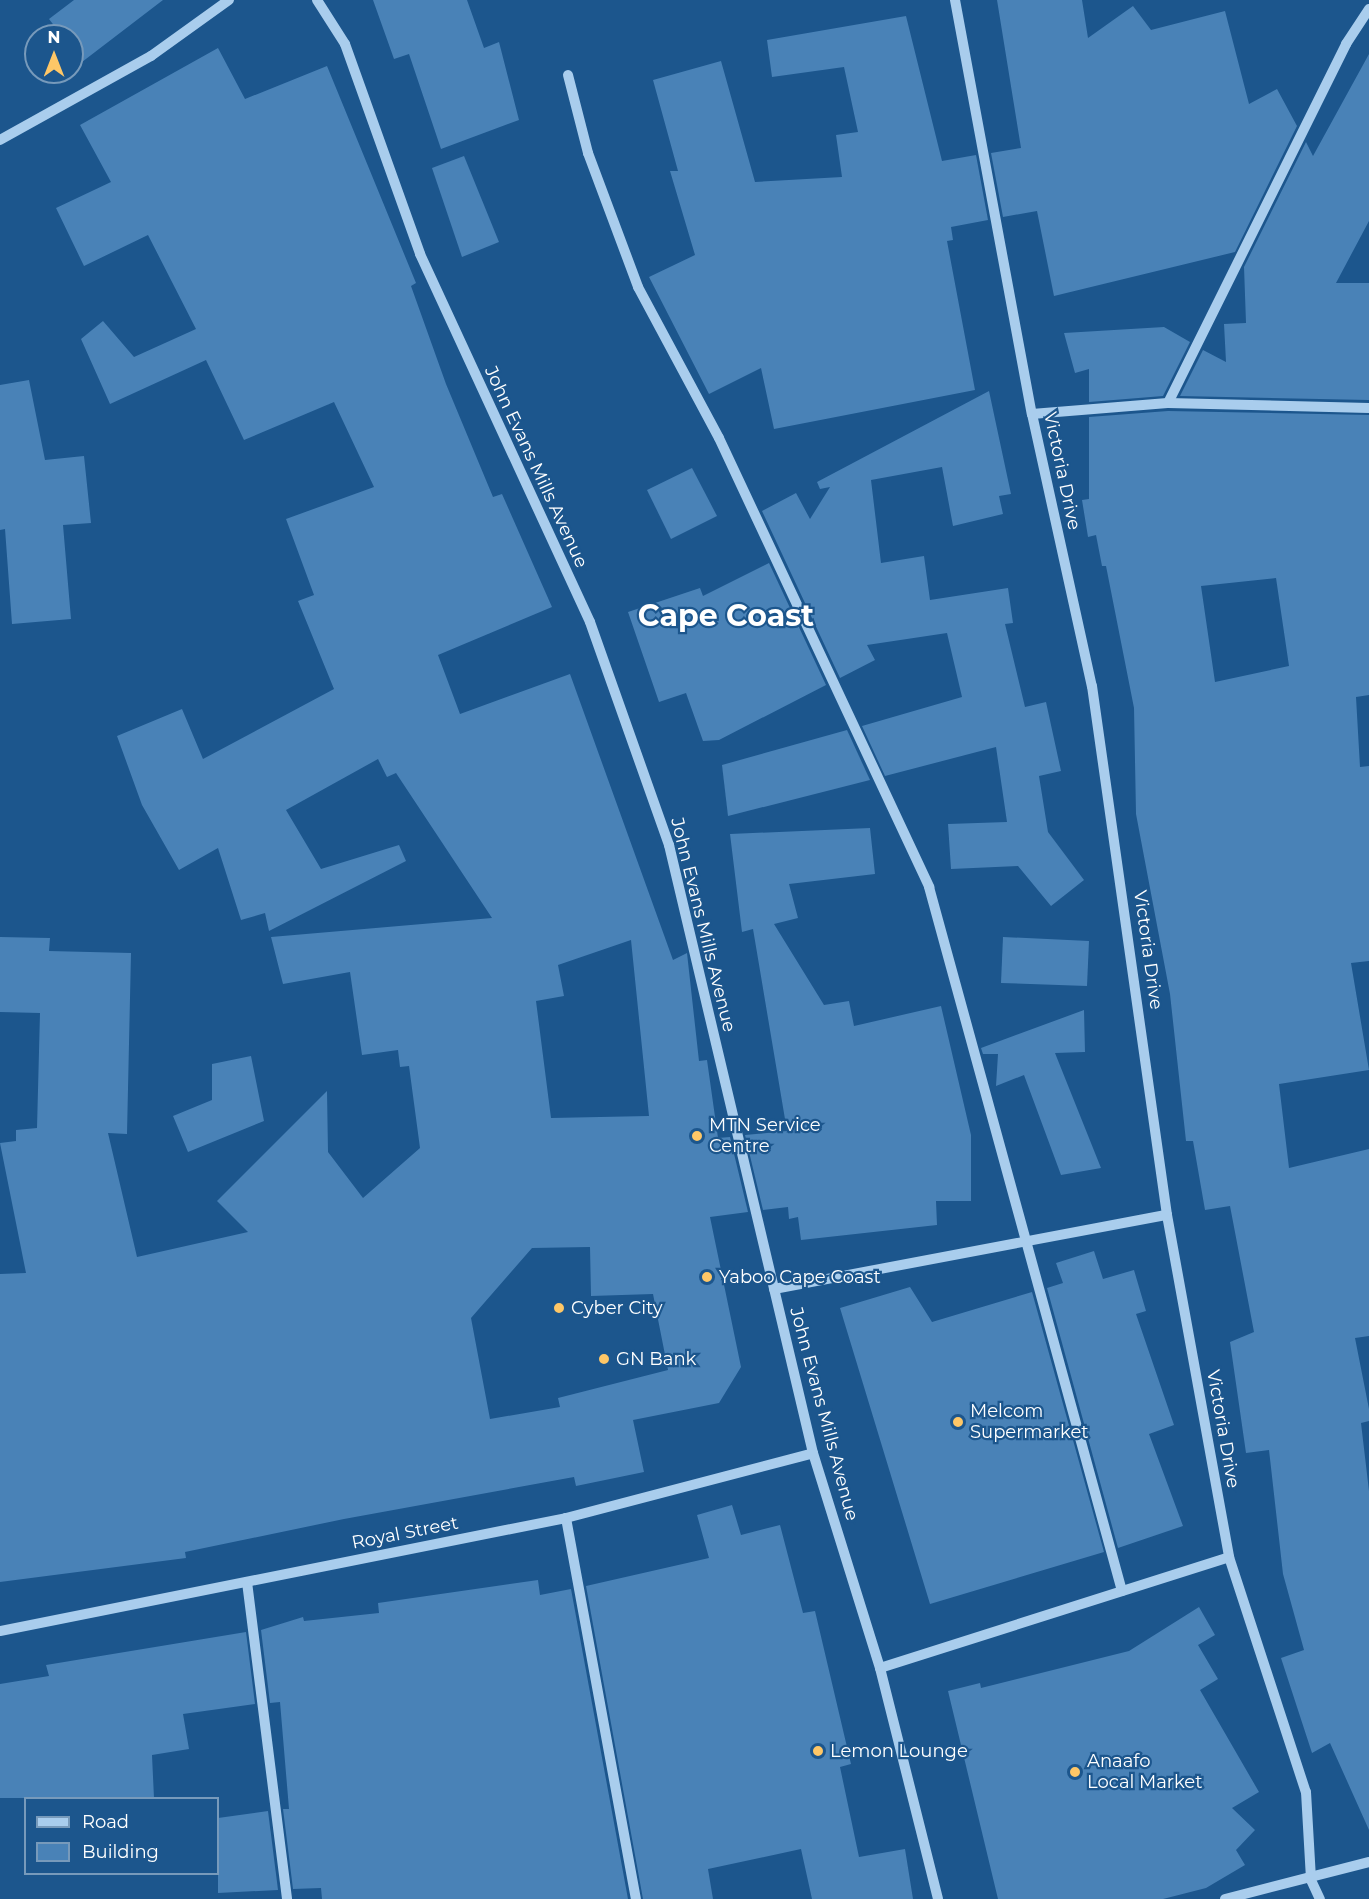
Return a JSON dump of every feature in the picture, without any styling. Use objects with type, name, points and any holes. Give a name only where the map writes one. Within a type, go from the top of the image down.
[{"type":"street","points":[[0,140],[151,56],[229,0]]},
{"type":"street","name":"John Evans Mills Avenue","points":[[317,0],[345,44],[420,254],[590,622],[661,822],[813,1453],[880,1668],[938,1899]]},
{"type":"street","name":"Victoria Drive","points":[[955,0],[1032,414],[1092,686],[1167,1215],[1229,1557],[1306,1792],[1311,1880],[1320,1899]]},
{"type":"street","points":[[1168,403],[1346,44],[1369,9]]},
{"type":"street","points":[[568,75],[588,153],[638,288],[719,438],[929,887],[1122,1591]]},
{"type":"street","points":[[1032,414],[1168,403],[1369,408]]},
{"type":"street","points":[[774,1288],[1167,1215]]},
{"type":"street","name":"Royal Street","points":[[0,1631],[566,1518],[813,1453]]},
{"type":"street","points":[[566,1518],[636,1899]]},
{"type":"street","points":[[880,1668],[1229,1557]]},
{"type":"street","points":[[248,1582],[287,1899]]},
{"type":"street","points":[[1225,1899],[1311,1880],[1369,1862]]},
{"type":"building","points":[[74,0],[163,0],[84,60],[84,24],[53,24],[49,19]]},
{"type":"building","points":[[373,0],[467,0],[484,48],[499,42],[519,120],[441,149],[409,54],[394,59]]},
{"type":"building","points":[[997,0],[1082,0],[1088,38],[1133,6],[1151,30],[1225,11],[1249,104],[1277,89],[1297,126],[1235,252],[1054,296],[1037,211],[1003,217],[991,153],[1021,148]]},
{"type":"building","points":[[906,16],[942,161],[976,155],[988,220],[951,227],[953,240],[947,241],[975,390],[774,429],[761,368],[709,394],[649,277],[695,255],[670,171],[678,171],[653,80],[721,61],[755,182],[842,177],[836,135],[858,132],[844,67],[772,77],[767,40]]},
{"type":"building","points":[[218,48],[245,99],[327,66],[416,283],[411,286],[446,384],[493,497],[502,494],[552,607],[438,655],[460,714],[570,674],[673,960],[687,953],[699,1061],[707,1060],[718,1138],[730,1137],[748,1212],[710,1217],[741,1367],[719,1403],[633,1420],[644,1472],[576,1486],[574,1477],[344,1519],[185,1552],[186,1558],[0,1582],[0,1274],[26,1273],[0,1143],[16,1141],[16,1130],[37,1128],[40,1013],[0,1012],[0,937],[50,938],[49,951],[131,953],[127,1134],[108,1133],[137,1257],[248,1232],[217,1201],[327,1091],[328,1152],[363,1198],[420,1148],[409,1066],[400,1067],[398,1050],[362,1055],[350,972],[283,984],[271,937],[492,918],[396,773],[387,777],[378,759],[286,810],[321,869],[399,845],[406,861],[269,931],[265,913],[241,920],[218,848],[179,870],[142,805],[117,736],[182,709],[203,759],[334,689],[298,601],[314,595],[286,519],[374,487],[334,402],[244,440],[206,360],[110,404],[81,339],[103,321],[134,357],[196,329],[148,235],[84,266],[56,208],[111,182],[80,125]],"holes":[[[631,940],[649,1116],[551,1118],[536,1001],[564,996],[558,965]],[[590,1247],[591,1296],[653,1294],[668,1370],[558,1398],[560,1407],[490,1419],[471,1318],[532,1248]]]},
{"type":"building","points":[[1369,54],[1369,221],[1336,283],[1369,283],[1369,400],[1180,396],[1203,350],[1226,362],[1224,324],[1246,323],[1244,267],[1306,142],[1313,156]]},
{"type":"building","points":[[464,156],[499,242],[462,257],[432,168]]},
{"type":"building","points":[[1164,327],[1190,342],[1163,396],[1089,402],[1089,369],[1075,373],[1064,333]]},
{"type":"building","points":[[29,380],[45,460],[84,456],[91,523],[63,525],[71,619],[12,624],[5,529],[0,530],[0,385]]},
{"type":"building","points":[[989,391],[1011,494],[999,496],[1003,514],[953,526],[942,467],[871,480],[881,563],[924,556],[930,600],[1008,588],[1013,623],[1005,624],[1025,707],[1046,702],[1061,771],[1039,776],[1048,832],[1084,880],[1051,906],[1018,866],[951,869],[948,824],[1007,822],[996,747],[885,776],[862,726],[962,697],[947,633],[867,645],[875,660],[840,678],[762,511],[796,493],[810,519],[830,487],[820,489],[817,482]]},
{"type":"building","points":[[1168,411],[1369,415],[1369,695],[1356,697],[1360,767],[1369,766],[1369,961],[1351,963],[1369,1070],[1279,1084],[1289,1168],[1369,1149],[1369,1336],[1355,1338],[1369,1409],[1369,1421],[1361,1423],[1369,1491],[1369,1830],[1330,1743],[1312,1753],[1281,1658],[1304,1650],[1283,1574],[1269,1450],[1246,1453],[1230,1342],[1254,1332],[1230,1206],[1205,1210],[1193,1141],[1186,1141],[1170,994],[1136,814],[1134,708],[1106,566],[1102,566],[1096,535],[1088,537],[1082,500],[1089,499],[1089,417]],"holes":[[[1276,578],[1289,666],[1215,682],[1201,586]]]},
{"type":"building","points":[[692,468],[717,516],[671,539],[647,490]]},
{"type":"building","points":[[769,563],[826,685],[719,740],[703,741],[686,693],[659,702],[628,612],[700,588],[703,596]]},
{"type":"building","points":[[847,730],[870,780],[728,816],[722,765]]},
{"type":"building","points":[[870,828],[875,874],[789,884],[798,918],[774,924],[824,1005],[849,1001],[854,1026],[941,1006],[971,1135],[971,1201],[936,1201],[937,1225],[801,1240],[798,1217],[789,1219],[788,1207],[763,1210],[745,1135],[787,1131],[753,929],[742,932],[730,834]]},
{"type":"building","points":[[1003,937],[1089,941],[1087,986],[1001,983]]},
{"type":"building","points":[[1084,1010],[1085,1052],[1055,1053],[1101,1168],[1061,1175],[1024,1075],[996,1086],[998,1054],[983,1054],[981,1048]]},
{"type":"building","points":[[251,1056],[264,1121],[188,1152],[173,1116],[212,1100],[212,1064]]},
{"type":"building","points":[[1094,1251],[1103,1279],[1134,1270],[1146,1311],[1136,1314],[1174,1425],[1149,1434],[1183,1526],[1118,1548],[1047,1288],[1063,1283],[1056,1263]]},
{"type":"building","points":[[910,1287],[932,1322],[1032,1292],[1104,1552],[930,1604],[840,1308]]},
{"type":"building","points":[[732,1505],[741,1535],[780,1525],[803,1613],[815,1611],[851,1764],[840,1767],[859,1857],[905,1849],[913,1899],[812,1899],[801,1849],[708,1869],[713,1899],[643,1899],[586,1586],[709,1558],[697,1515]]},
{"type":"building","points":[[538,1580],[540,1595],[571,1589],[628,1899],[322,1899],[321,1888],[293,1889],[283,1809],[289,1809],[280,1702],[270,1703],[261,1630],[303,1617],[304,1621],[379,1613],[378,1603]]},
{"type":"building","points":[[1199,1607],[1215,1635],[1198,1645],[1218,1679],[1200,1690],[1259,1792],[1232,1808],[1255,1830],[1236,1850],[1245,1865],[1206,1888],[1163,1899],[998,1899],[948,1691],[980,1683],[981,1688],[1129,1651]]},
{"type":"building","points":[[246,1632],[255,1704],[183,1714],[189,1749],[152,1755],[154,1797],[0,1798],[0,1684],[49,1676],[46,1665]]},
{"type":"building","points":[[268,1811],[278,1890],[218,1893],[219,1818]]},
{"type":"place","name":"MTN Service Centre","points":[[697,1136]]},
{"type":"place","name":"Yaboo Cape Coast","points":[[707,1277]]},
{"type":"place","name":"Cyber City","points":[[559,1308]]},
{"type":"place","name":"GN Bank","points":[[604,1359]]},
{"type":"place","name":"Melcom Supermarket","points":[[958,1422]]},
{"type":"place","name":"Lemon Lounge","points":[[818,1751]]},
{"type":"place","name":"Anaafo Local Market","points":[[1075,1772]]},
{"type":"district","name":"Cape Coast","points":[[726,616]]}]
